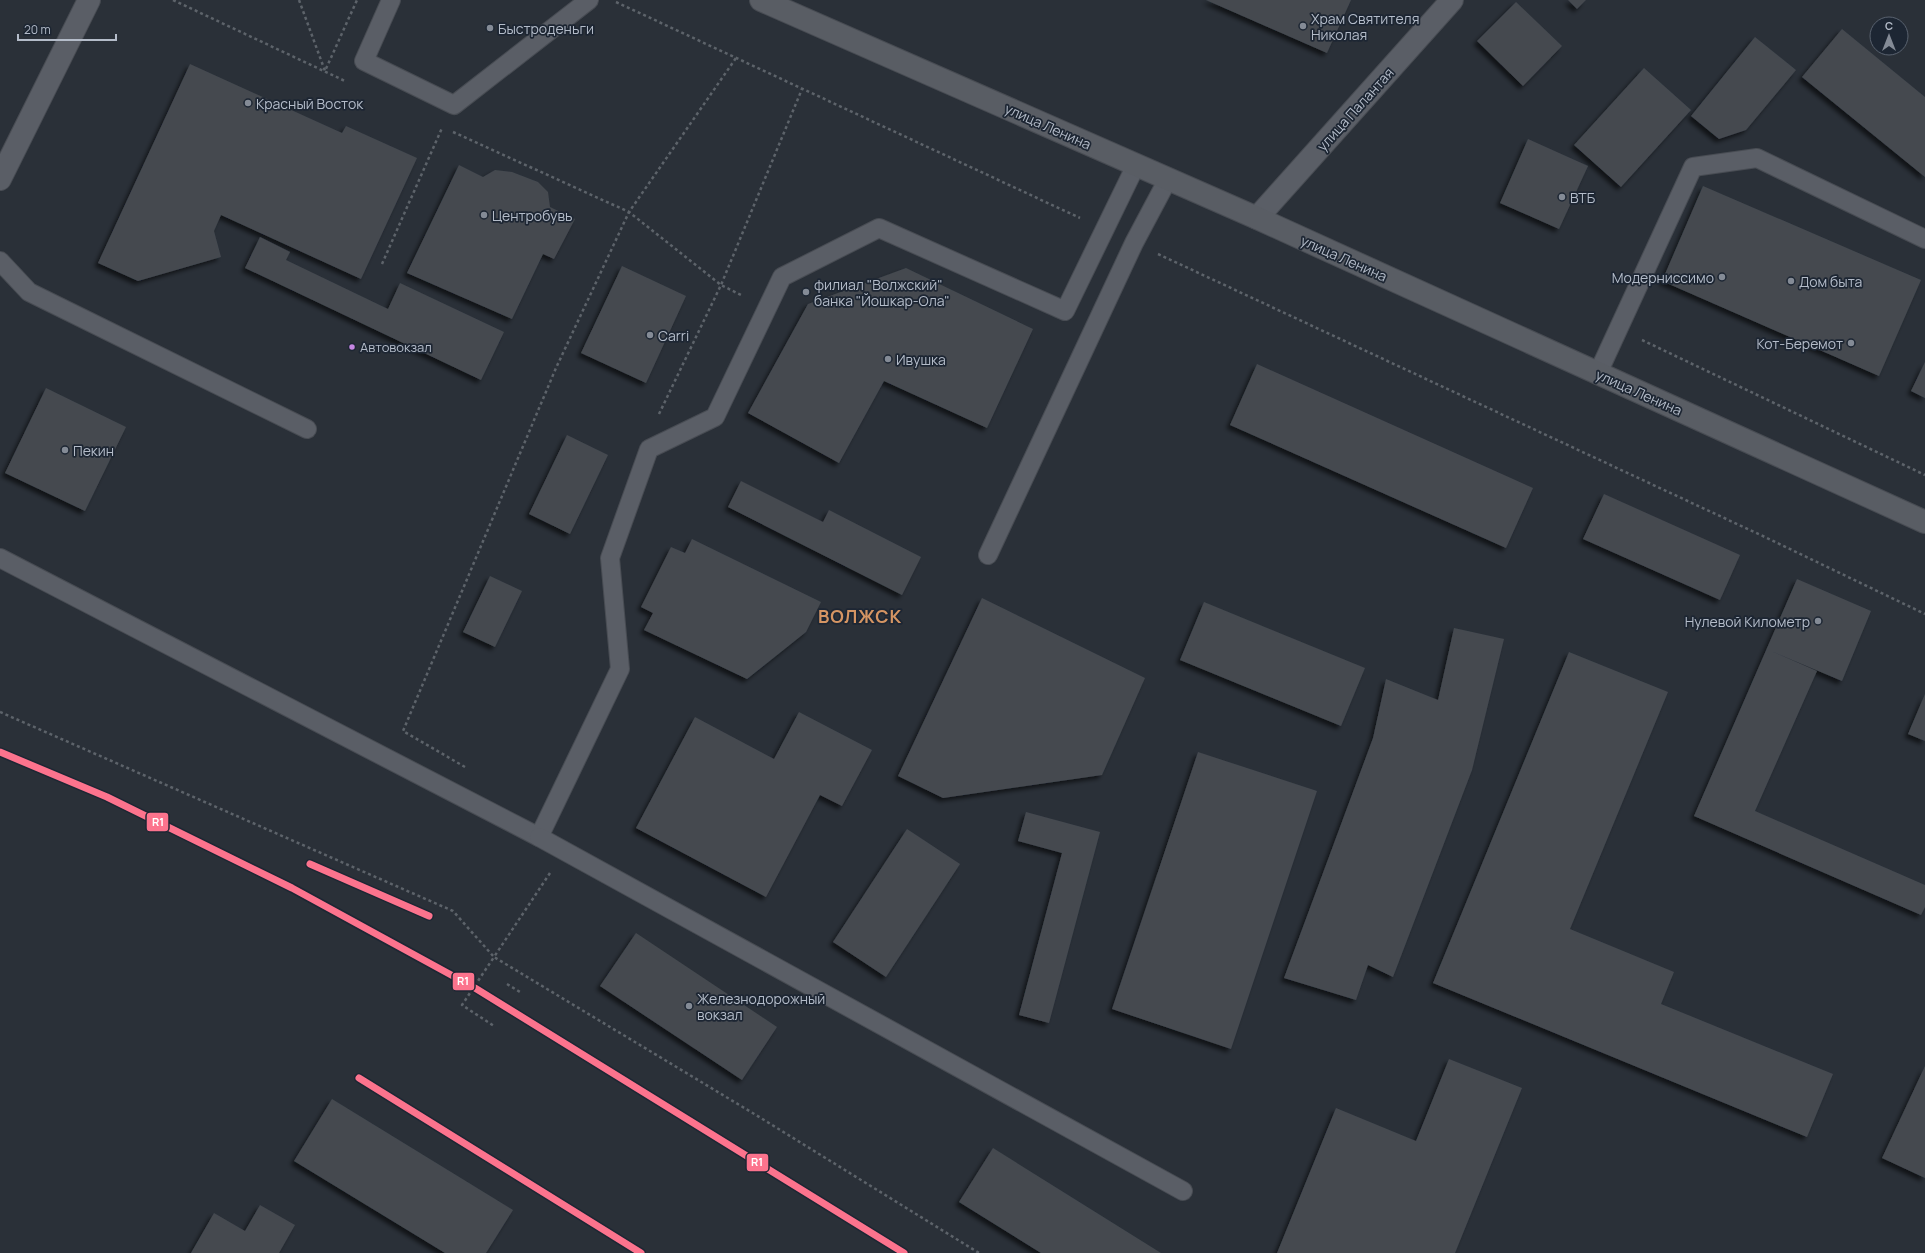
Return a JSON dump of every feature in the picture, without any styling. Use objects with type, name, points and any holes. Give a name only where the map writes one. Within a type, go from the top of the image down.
[{"type":"main road","name":"улица Ленина","points":[[761,0],[1257,218],[1925,522]]},
{"type":"street","points":[[0,180],[88,0]]},
{"type":"street","name":"улица Палантая","points":[[1257,218],[1452,0]]},
{"type":"lane","points":[[391,0],[364,61],[454,105],[589,0]]},
{"type":"lane","points":[[1598,373],[1693,167],[1757,158],[1925,239]]},
{"type":"lane","points":[[539,837],[620,669],[610,558],[649,449],[715,417],[782,277],[879,228],[1065,311],[1136,165]]},
{"type":"lane","points":[[988,555],[1134,243],[1168,179]]},
{"type":"lane","points":[[0,261],[29,292],[307,429]]},
{"type":"lane","points":[[0,558],[539,837],[1182,1190]]},
{"type":"path","points":[[173,0],[348,82]]},
{"type":"path","points":[[299,0],[325,71]]},
{"type":"path","points":[[325,71],[357,0]]},
{"type":"path","points":[[612,0],[1105,230]]},
{"type":"path","points":[[469,769],[403,731],[556,368],[629,212],[736,58]]},
{"type":"path","points":[[657,418],[721,285],[802,88]]},
{"type":"path","points":[[382,264],[442,127],[629,212],[721,285],[767,306]]},
{"type":"path","points":[[1134,243],[1767,538],[1925,614]]},
{"type":"path","points":[[1619,329],[1925,475]]},
{"type":"path","points":[[0,712],[453,911],[494,957],[763,1119],[979,1253]]},
{"type":"path","points":[[494,1026],[462,1005],[565,851]]},
{"type":"path","points":[[507,984],[520,992]]},
{"type":"building","name":"Храм Святителя Николая","points":[[1206,0],[1351,0],[1327,53]]},
{"type":"building","points":[[1568,0],[1586,0],[1577,9]]},
{"type":"building","points":[[1516,2],[1562,46],[1523,86],[1477,41]]},
{"type":"building","points":[[1842,29],[1869,51],[1869,56],[1875,56],[1925,97],[1925,177],[1802,77]]},
{"type":"building","points":[[1755,37],[1796,70],[1746,130],[1719,139],[1691,116]]},
{"type":"building","points":[[190,64],[342,133],[346,126],[417,158],[361,279],[221,215],[214,231],[221,257],[138,281],[98,263]]},
{"type":"building","points":[[1644,68],[1691,110],[1621,187],[1574,145]]},
{"type":"building","points":[[1528,139],[1588,166],[1559,229],[1500,203]]},
{"type":"building","points":[[459,165],[483,177],[495,170],[512,172],[538,182],[548,192],[550,207],[575,219],[554,259],[543,254],[512,319],[407,273]]},
{"type":"building","name":"Дом быта","points":[[1703,186],[1921,280],[1879,376],[1662,281]]},
{"type":"building","points":[[260,237],[290,252],[286,260],[388,309],[400,283],[504,332],[481,380],[245,268]]},
{"type":"building","points":[[622,266],[686,296],[646,383],[581,353]]},
{"type":"building","points":[[906,268],[1033,329],[987,428],[884,381],[839,463],[748,413],[808,304]]},
{"type":"building","points":[[1925,362],[1925,398],[1911,391]]},
{"type":"building","points":[[1257,364],[1533,488],[1506,548],[1230,425]]},
{"type":"building","points":[[46,388],[126,427],[85,511],[5,473]]},
{"type":"building","points":[[567,435],[608,455],[570,534],[529,514]]},
{"type":"building","points":[[741,481],[823,522],[829,510],[921,557],[902,595],[728,507]]},
{"type":"building","points":[[1604,494],[1740,555],[1720,600],[1583,539]]},
{"type":"building","points":[[692,539],[821,602],[806,632],[747,679],[644,630],[653,613],[641,607],[671,547],[685,553]]},
{"type":"building","points":[[490,576],[522,591],[495,647],[463,632]]},
{"type":"building","points":[[1797,579],[1871,611],[1842,681],[1771,651],[1817,671],[1755,811],[1925,885],[1925,907],[1921,915],[1694,816]]},
{"type":"building","points":[[982,598],[1145,678],[1102,775],[943,798],[898,776]]},
{"type":"building","points":[[1204,602],[1365,668],[1341,726],[1180,660]]},
{"type":"building","points":[[1454,628],[1504,639],[1472,770],[1393,977],[1368,965],[1356,1000],[1284,978],[1373,738],[1386,679],[1438,700]]},
{"type":"building","points":[[1569,652],[1668,692],[1570,929],[1674,972],[1661,1004],[1833,1074],[1807,1137],[1433,983]]},
{"type":"building","points":[[1925,694],[1925,741],[1908,734]]},
{"type":"building","points":[[799,712],[872,750],[842,806],[820,795],[766,897],[636,828],[695,717],[774,759]]},
{"type":"building","points":[[1198,752],[1317,791],[1231,1049],[1112,1009]]},
{"type":"building","points":[[1026,812],[1100,832],[1049,1023],[1019,1015],[1062,853],[1018,841]]},
{"type":"building","points":[[907,829],[960,864],[886,977],[833,942]]},
{"type":"building","name":"Железнодорожный вокзал","points":[[636,933],[777,1027],[742,1080],[600,986]]},
{"type":"building","points":[[1449,1059],[1522,1088],[1455,1253],[1277,1253],[1336,1108],[1416,1141]]},
{"type":"building","points":[[1925,1066],[1925,1178],[1882,1158]]},
{"type":"building","points":[[332,1099],[513,1210],[486,1253],[445,1253],[294,1161]]},
{"type":"building","points":[[993,1148],[1161,1253],[1041,1253],[959,1202]]},
{"type":"building","points":[[260,1205],[295,1225],[279,1253],[191,1253],[214,1213],[245,1231]]},
{"type":"transit line","name":"R1","points":[[0,752],[107,797],[292,888],[475,988],[904,1253]]},
{"type":"transit line","name":"R1","points":[[310,864],[429,916]]},
{"type":"transit line","name":"R1","points":[[359,1078],[641,1253]]},
{"type":"place","name":"Храм Святителя Николая","points":[[1303,26]]},
{"type":"place","name":"Быстроденьги","points":[[490,28]]},
{"type":"place","name":"Красный Восток","points":[[248,103]]},
{"type":"place","name":"ВТБ","points":[[1562,197]]},
{"type":"place","name":"Центробувь","points":[[484,215]]},
{"type":"place","name":"Модерниссимо","points":[[1722,277]]},
{"type":"place","name":"Дом быта","points":[[1791,281]]},
{"type":"place","name":"филиал \"Волжский\" банка \"Йошкар-Ола\"","points":[[806,292]]},
{"type":"place","name":"Carri","points":[[650,335]]},
{"type":"place","name":"Кот-Беремот","points":[[1851,343]]},
{"type":"place","name":"Автовокзал","points":[[352,347]]},
{"type":"place","name":"Ивушка","points":[[888,359]]},
{"type":"place","name":"Пекин","points":[[65,450]]},
{"type":"place","name":"Нулевой Километр","points":[[1818,621]]},
{"type":"place","name":"Железнодорожный вокзал","points":[[689,1006]]},
{"type":"district","name":"ВОЛЖСК","points":[[860,616]]}]
